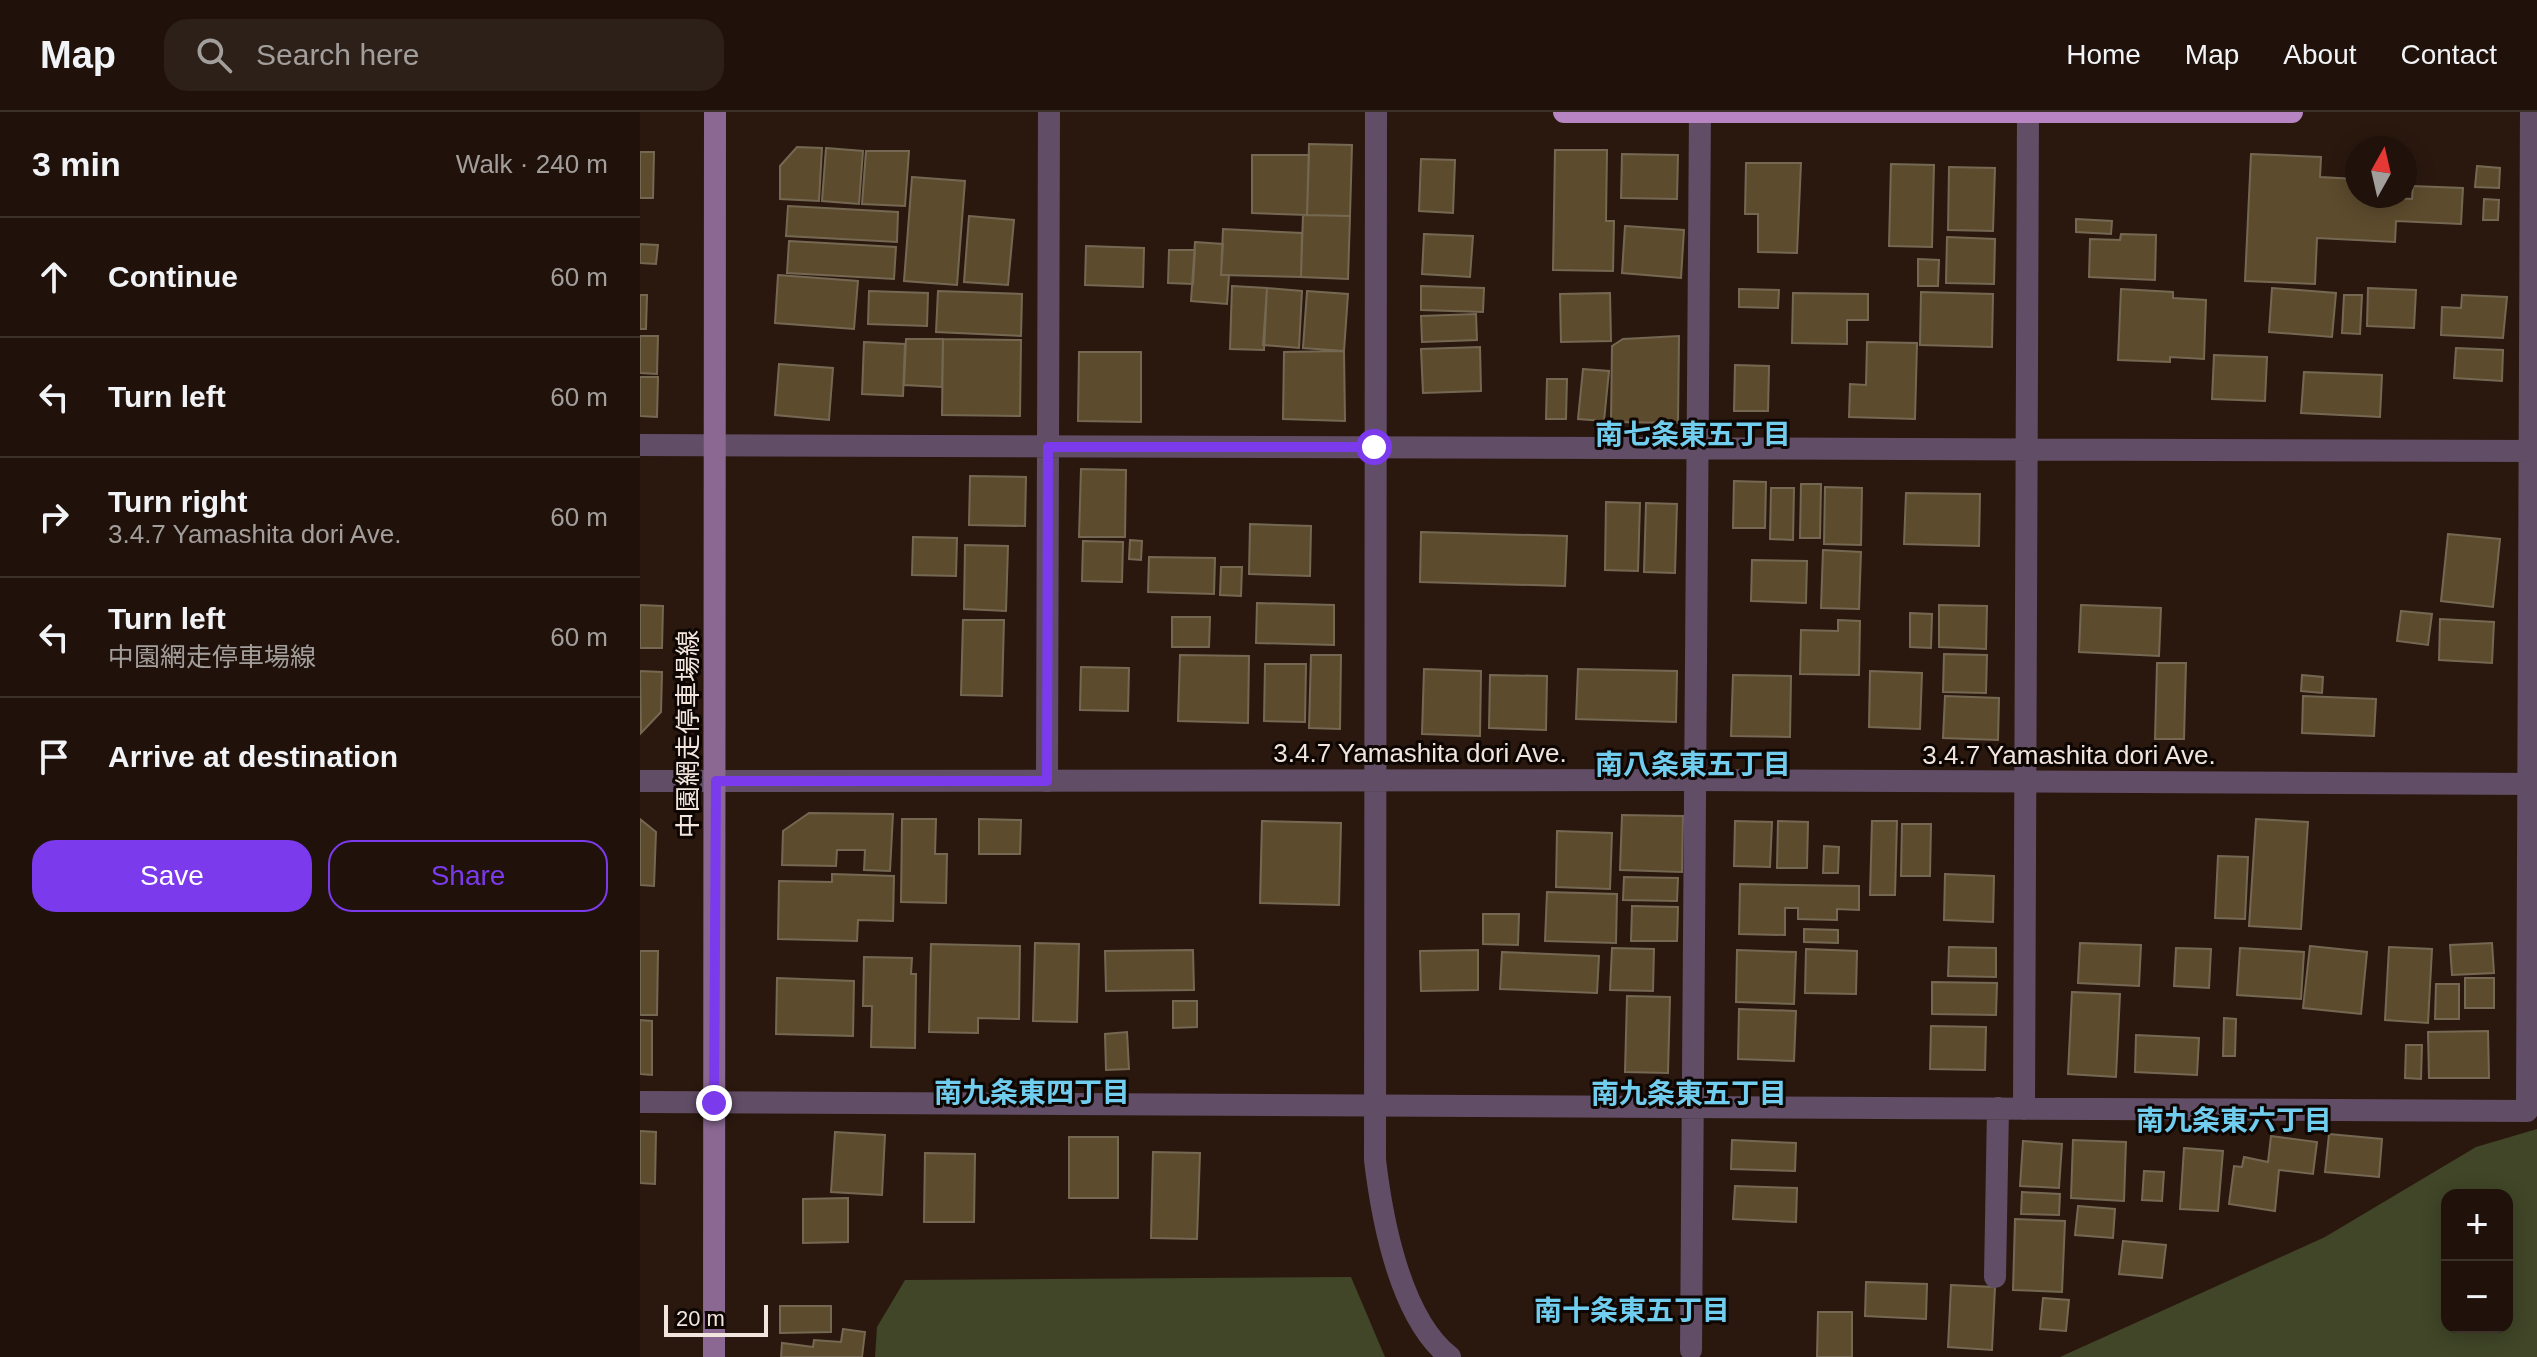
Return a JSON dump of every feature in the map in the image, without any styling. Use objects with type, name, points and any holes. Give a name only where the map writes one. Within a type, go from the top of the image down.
[{"type":"highway","points":[[1564,112],[2292,112]]},
{"type":"main road","name":"中園網走停車場線","points":[[714,1357],[715,112]]},
{"type":"street","points":[[1047,781],[1049,112]]},
{"type":"street","points":[[1376,112],[1373,1106],[1380,1208],[1391,1250],[1413,1304],[1427,1329],[1450,1357]]},
{"type":"street","points":[[1691,1350],[1700,112]]},
{"type":"street","points":[[640,1102],[2527,1111],[2533,784],[2531,112]]},
{"type":"street","points":[[2024,1109],[2028,113]]},
{"type":"street","points":[[640,445],[2533,451]]},
{"type":"street","name":"3.4.7 Yamashita dori Ave.","points":[[640,781],[1695,780],[2533,784]]},
{"type":"street","points":[[1995,1277],[1998,1108]]},
{"type":"green space","points":[[2537,1129],[2537,1357],[2060,1357],[2325,1237],[2476,1147]]},
{"type":"green space","points":[[1351,1277],[1385,1357],[875,1357],[877,1327],[905,1280]]},
{"type":"building","points":[[1309,144],[1352,145],[1350,216],[1307,215]]},
{"type":"building","points":[[797,147],[822,148],[819,201],[780,199],[780,166]]},
{"type":"building","points":[[826,148],[863,151],[859,204],[822,201]]},
{"type":"building","points":[[1555,150],[1607,150],[1606,221],[1614,221],[1613,271],[1553,270]]},
{"type":"building","points":[[866,151],[909,151],[905,206],[862,204]]},
{"type":"building","points":[[640,152],[654,152],[653,198],[640,198]]},
{"type":"building","points":[[1622,154],[1678,155],[1677,199],[1621,198]]},
{"type":"building","points":[[2251,154],[2321,157],[2320,177],[2345,178],[2345,208],[2417,208],[2417,186],[2463,188],[2461,224],[2396,221],[2395,242],[2317,238],[2315,284],[2245,281]]},
{"type":"building","points":[[1252,155],[1309,155],[1307,215],[1252,213]]},
{"type":"building","points":[[1421,159],[1455,160],[1453,213],[1419,211]]},
{"type":"building","points":[[1746,163],[1801,163],[1797,253],[1758,252],[1758,214],[1745,214]]},
{"type":"building","points":[[1891,164],[1934,165],[1932,247],[1889,246]]},
{"type":"building","points":[[2477,166],[2500,168],[2499,188],[2475,187]]},
{"type":"building","points":[[1949,167],[1995,168],[1993,231],[1948,230]]},
{"type":"building","points":[[912,177],[965,181],[957,285],[904,281]]},
{"type":"building","points":[[2484,199],[2499,200],[2498,220],[2483,220]]},
{"type":"building","points":[[788,206],[898,212],[897,242],[786,236]]},
{"type":"building","points":[[1303,215],[1350,216],[1348,279],[1301,277]]},
{"type":"building","points":[[969,216],[1014,220],[1008,285],[964,282]]},
{"type":"building","points":[[2076,219],[2112,221],[2111,234],[2076,232]]},
{"type":"building","points":[[1625,226],[1684,230],[1681,278],[1622,273]]},
{"type":"building","points":[[1223,229],[1302,233],[1301,277],[1221,275]]},
{"type":"building","points":[[1424,234],[1473,236],[1470,277],[1422,274]]},
{"type":"building","points":[[2121,234],[2156,235],[2155,280],[2089,277],[2090,239],[2120,240]]},
{"type":"building","points":[[1947,237],[1995,239],[1994,284],[1946,283]]},
{"type":"building","points":[[789,241],[896,247],[894,279],[787,273]]},
{"type":"building","points":[[1195,242],[1223,244],[1221,275],[1229,275],[1227,304],[1191,301]]},
{"type":"building","points":[[640,244],[658,245],[656,264],[640,263]]},
{"type":"building","points":[[1086,246],[1144,248],[1143,287],[1085,285]]},
{"type":"building","points":[[1169,250],[1195,250],[1193,284],[1168,283]]},
{"type":"building","points":[[1918,259],[1939,260],[1938,286],[1918,286]]},
{"type":"building","points":[[778,275],[858,281],[854,329],[775,323]]},
{"type":"building","points":[[1232,286],[1267,288],[1264,350],[1230,349]]},
{"type":"building","points":[[1421,286],[1484,288],[1483,312],[1421,310]]},
{"type":"building","points":[[1267,288],[1302,291],[1299,348],[1263,345]]},
{"type":"building","points":[[2272,288],[2336,293],[2332,337],[2269,332]]},
{"type":"building","points":[[2368,288],[2416,290],[2414,328],[2367,326]]},
{"type":"building","points":[[1739,289],[1779,290],[1778,308],[1739,307]]},
{"type":"building","points":[[2121,289],[2173,292],[2173,298],[2206,300],[2204,359],[2170,357],[2170,362],[2118,360]]},
{"type":"building","points":[[869,291],[928,293],[927,326],[868,324]]},
{"type":"building","points":[[938,291],[1022,294],[1021,336],[936,332]]},
{"type":"building","points":[[1307,291],[1348,294],[1344,351],[1303,348]]},
{"type":"building","points":[[1921,292],[1993,294],[1992,347],[1920,345]]},
{"type":"building","points":[[1610,293],[1611,341],[1561,342],[1560,294]]},
{"type":"building","points":[[1793,293],[1868,294],[1868,320],[1847,320],[1847,344],[1792,343]]},
{"type":"building","points":[[640,295],[647,295],[646,329],[640,329]]},
{"type":"building","points":[[2344,295],[2362,295],[2360,334],[2342,333]]},
{"type":"building","points":[[2462,295],[2507,297],[2503,338],[2441,335],[2442,307],[2461,308]]},
{"type":"building","points":[[1476,314],[1477,340],[1422,342],[1421,316]]},
{"type":"building","points":[[640,336],[658,336],[657,374],[640,373]]},
{"type":"building","points":[[1679,336],[1678,423],[1611,422],[1612,346],[1623,339]]},
{"type":"building","points":[[906,339],[943,339],[942,387],[904,385]]},
{"type":"building","points":[[943,339],[1021,340],[1020,416],[942,415]]},
{"type":"building","points":[[864,342],[905,344],[903,396],[862,394]]},
{"type":"building","points":[[1867,342],[1917,343],[1915,419],[1849,417],[1850,384],[1866,385]]},
{"type":"building","points":[[1480,347],[1481,391],[1423,393],[1421,349]]},
{"type":"building","points":[[2456,348],[2503,350],[2502,381],[2454,378]]},
{"type":"building","points":[[1344,351],[1345,421],[1283,419],[1284,352]]},
{"type":"building","points":[[1079,352],[1141,352],[1141,422],[1078,421]]},
{"type":"building","points":[[2214,355],[2267,357],[2265,401],[2212,399]]},
{"type":"building","points":[[779,364],[833,368],[829,420],[775,415]]},
{"type":"building","points":[[1735,365],[1769,366],[1768,411],[1734,411]]},
{"type":"building","points":[[1583,369],[1609,371],[1604,421],[1578,419]]},
{"type":"building","points":[[2304,372],[2382,375],[2380,417],[2301,413]]},
{"type":"building","points":[[640,377],[658,377],[657,417],[640,416]]},
{"type":"building","points":[[1547,379],[1567,379],[1566,419],[1546,419]]},
{"type":"building","points":[[1081,469],[1126,470],[1125,537],[1079,537]]},
{"type":"building","points":[[970,476],[1026,477],[1025,526],[969,525]]},
{"type":"building","points":[[1734,481],[1766,482],[1765,528],[1733,528]]},
{"type":"building","points":[[1801,484],[1821,484],[1820,538],[1800,538]]},
{"type":"building","points":[[1825,487],[1862,488],[1861,545],[1824,544]]},
{"type":"building","points":[[1771,488],[1794,488],[1793,540],[1770,539]]},
{"type":"building","points":[[1906,493],[1980,494],[1979,546],[1904,544]]},
{"type":"building","points":[[1606,502],[1640,503],[1638,571],[1605,570]]},
{"type":"building","points":[[1646,503],[1677,504],[1675,573],[1644,572]]},
{"type":"building","points":[[1250,524],[1311,526],[1310,576],[1249,574]]},
{"type":"building","points":[[1421,532],[1567,536],[1565,586],[1420,582]]},
{"type":"building","points":[[2448,534],[2500,539],[2493,607],[2441,601]]},
{"type":"building","points":[[913,537],[957,538],[956,576],[912,575]]},
{"type":"building","points":[[1130,540],[1142,541],[1141,560],[1129,559]]},
{"type":"building","points":[[1083,541],[1123,542],[1122,582],[1082,581]]},
{"type":"building","points":[[965,545],[1008,546],[1006,611],[964,609]]},
{"type":"building","points":[[1823,550],[1861,552],[1859,609],[1821,608]]},
{"type":"building","points":[[1149,557],[1215,558],[1214,594],[1148,592]]},
{"type":"building","points":[[1752,560],[1807,561],[1806,603],[1751,601]]},
{"type":"building","points":[[1221,567],[1242,567],[1241,596],[1220,595]]},
{"type":"building","points":[[1257,603],[1334,605],[1334,645],[1256,643]]},
{"type":"building","points":[[640,605],[663,606],[662,648],[640,648]]},
{"type":"building","points":[[1939,605],[1987,606],[1986,649],[1939,647]]},
{"type":"building","points":[[2081,605],[2161,608],[2159,656],[2079,652]]},
{"type":"building","points":[[2401,611],[2432,614],[2428,645],[2397,641]]},
{"type":"building","points":[[1910,613],[1932,614],[1931,648],[1910,647]]},
{"type":"building","points":[[1172,617],[1210,617],[1209,647],[1172,647]]},
{"type":"building","points":[[2440,619],[2494,622],[2492,663],[2439,660]]},
{"type":"building","points":[[963,620],[1004,620],[1002,696],[961,695]]},
{"type":"building","points":[[1838,620],[1860,621],[1859,675],[1800,674],[1801,630],[1838,631]]},
{"type":"building","points":[[1944,654],[1987,655],[1986,693],[1943,692]]},
{"type":"building","points":[[1180,655],[1249,656],[1248,723],[1178,721]]},
{"type":"building","points":[[1311,655],[1341,655],[1340,729],[1309,728]]},
{"type":"building","points":[[2157,663],[2186,663],[2184,739],[2155,739]]},
{"type":"building","points":[[1265,664],[1306,664],[1305,722],[1264,721]]},
{"type":"building","points":[[1081,667],[1129,668],[1128,711],[1080,710]]},
{"type":"building","points":[[1424,669],[1481,671],[1480,736],[1422,734]]},
{"type":"building","points":[[1578,669],[1677,671],[1676,722],[1576,719]]},
{"type":"building","points":[[640,671],[662,672],[661,712],[641,733]]},
{"type":"building","points":[[1870,671],[1922,673],[1920,729],[1869,727]]},
{"type":"building","points":[[1490,675],[1547,676],[1546,730],[1489,728]]},
{"type":"building","points":[[1733,675],[1791,676],[1790,737],[1731,736]]},
{"type":"building","points":[[2302,675],[2323,677],[2322,693],[2301,691]]},
{"type":"building","points":[[1945,696],[1999,698],[1998,740],[1943,738]]},
{"type":"building","points":[[2303,696],[2376,699],[2374,736],[2302,733]]},
{"type":"building","points":[[809,813],[893,814],[890,871],[864,870],[865,850],[837,850],[836,866],[782,865],[783,831]]},
{"type":"building","points":[[1622,815],[1683,816],[1682,872],[1620,870]]},
{"type":"building","points":[[640,819],[656,832],[654,886],[640,885]]},
{"type":"building","points":[[902,819],[936,819],[935,854],[947,854],[946,903],[901,902]]},
{"type":"building","points":[[979,819],[1021,820],[1020,854],[979,854]]},
{"type":"building","points":[[2256,819],[2308,822],[2301,929],[2249,926]]},
{"type":"building","points":[[1262,821],[1341,823],[1339,905],[1260,903]]},
{"type":"building","points":[[1735,821],[1772,822],[1770,867],[1734,866]]},
{"type":"building","points":[[1778,821],[1808,822],[1807,868],[1777,868]]},
{"type":"building","points":[[1872,821],[1897,821],[1895,895],[1870,895]]},
{"type":"building","points":[[1902,824],[1931,824],[1930,876],[1901,876]]},
{"type":"building","points":[[1557,831],[1612,833],[1610,889],[1556,887]]},
{"type":"building","points":[[1824,846],[1839,847],[1838,873],[1823,873]]},
{"type":"building","points":[[2218,856],[2248,857],[2245,919],[2215,918]]},
{"type":"building","points":[[832,874],[894,876],[893,921],[858,920],[857,941],[778,939],[779,881],[832,882]]},
{"type":"building","points":[[1945,874],[1994,876],[1993,922],[1944,920]]},
{"type":"building","points":[[1624,877],[1678,878],[1677,901],[1623,900]]},
{"type":"building","points":[[1740,884],[1859,886],[1859,910],[1837,909],[1837,920],[1798,919],[1798,908],[1785,908],[1785,935],[1739,934]]},
{"type":"building","points":[[1547,892],[1617,894],[1616,943],[1545,941]]},
{"type":"building","points":[[1632,906],[1678,907],[1677,941],[1631,941]]},
{"type":"building","points":[[1483,914],[1519,914],[1518,945],[1483,944]]},
{"type":"building","points":[[1804,929],[1838,930],[1838,943],[1804,942]]},
{"type":"building","points":[[1035,943],[1079,944],[1077,1022],[1033,1021]]},
{"type":"building","points":[[2080,943],[2141,945],[2139,986],[2078,983]]},
{"type":"building","points":[[2492,943],[2494,973],[2452,975],[2450,945]]},
{"type":"building","points":[[931,944],[1020,946],[1019,1019],[978,1018],[978,1033],[929,1032]]},
{"type":"building","points":[[2310,946],[2367,952],[2361,1014],[2303,1008]]},
{"type":"building","points":[[1949,947],[1996,948],[1996,977],[1948,976]]},
{"type":"building","points":[[2389,947],[2432,949],[2428,1023],[2385,1020]]},
{"type":"building","points":[[1612,948],[1654,949],[1653,991],[1610,990]]},
{"type":"building","points":[[2176,948],[2211,949],[2209,988],[2174,986]]},
{"type":"building","points":[[2240,948],[2304,952],[2301,999],[2237,995]]},
{"type":"building","points":[[1806,949],[1857,951],[1856,994],[1805,993]]},
{"type":"building","points":[[1193,950],[1194,990],[1106,991],[1105,951]]},
{"type":"building","points":[[1478,950],[1478,990],[1421,991],[1420,951]]},
{"type":"building","points":[[1737,950],[1796,952],[1794,1004],[1736,1002]]},
{"type":"building","points":[[640,951],[658,951],[657,1015],[640,1015]]},
{"type":"building","points":[[1502,952],[1599,956],[1597,993],[1500,989]]},
{"type":"building","points":[[864,957],[912,958],[911,974],[916,974],[915,1048],[871,1047],[872,1006],[863,1006]]},
{"type":"building","points":[[777,978],[854,981],[853,1036],[776,1034]]},
{"type":"building","points":[[2465,978],[2494,978],[2494,1008],[2465,1008]]},
{"type":"building","points":[[1932,982],[1997,983],[1996,1015],[1932,1014]]},
{"type":"building","points":[[2436,984],[2459,984],[2459,1019],[2435,1019]]},
{"type":"building","points":[[2072,992],[2120,994],[2116,1077],[2068,1074]]},
{"type":"building","points":[[1627,996],[1670,997],[1668,1073],[1625,1072]]},
{"type":"building","points":[[1173,1001],[1197,1001],[1197,1027],[1173,1028]]},
{"type":"building","points":[[1739,1009],[1796,1011],[1794,1061],[1738,1059]]},
{"type":"building","points":[[2224,1018],[2236,1019],[2235,1056],[2223,1056]]},
{"type":"building","points":[[640,1020],[652,1021],[652,1075],[640,1074]]},
{"type":"building","points":[[1931,1026],[1986,1027],[1985,1070],[1930,1069]]},
{"type":"building","points":[[2488,1031],[2489,1078],[2429,1078],[2428,1032]]},
{"type":"building","points":[[1127,1032],[1129,1069],[1106,1070],[1105,1034]]},
{"type":"building","points":[[2136,1035],[2199,1038],[2197,1075],[2135,1072]]},
{"type":"building","points":[[2406,1045],[2422,1045],[2421,1079],[2405,1078]]},
{"type":"building","points":[[640,1131],[656,1132],[655,1184],[640,1183]]},
{"type":"building","points":[[835,1132],[885,1135],[882,1195],[831,1192]]},
{"type":"building","points":[[2329,1134],[2382,1139],[2379,1177],[2325,1172]]},
{"type":"building","points":[[2271,1136],[2317,1142],[2313,1174],[2279,1170],[2275,1211],[2229,1204],[2234,1166],[2242,1167],[2244,1157],[2268,1162]]},
{"type":"building","points":[[1069,1137],[1118,1137],[1118,1198],[1069,1198]]},
{"type":"building","points":[[1732,1140],[1796,1143],[1795,1171],[1731,1169]]},
{"type":"building","points":[[2073,1140],[2126,1142],[2124,1201],[2071,1198]]},
{"type":"building","points":[[2023,1141],[2062,1144],[2059,1188],[2020,1186]]},
{"type":"building","points":[[2184,1148],[2223,1151],[2218,1211],[2180,1209]]},
{"type":"building","points":[[1153,1152],[1200,1153],[1197,1239],[1151,1238]]},
{"type":"building","points":[[925,1153],[975,1154],[974,1222],[924,1222]]},
{"type":"building","points":[[2144,1171],[2164,1172],[2162,1201],[2142,1200]]},
{"type":"building","points":[[1735,1186],[1797,1188],[1796,1222],[1733,1219]]},
{"type":"building","points":[[2022,1192],[2060,1194],[2059,1215],[2021,1214]]},
{"type":"building","points":[[848,1198],[848,1242],[803,1243],[803,1199]]},
{"type":"building","points":[[2078,1206],[2115,1209],[2113,1238],[2075,1235]]},
{"type":"building","points":[[2015,1219],[2065,1221],[2062,1292],[2013,1290]]},
{"type":"building","points":[[2123,1241],[2166,1245],[2162,1278],[2119,1274]]},
{"type":"building","points":[[1866,1282],[1927,1284],[1926,1319],[1865,1316]]},
{"type":"building","points":[[1951,1285],[1995,1287],[1992,1350],[1948,1347]]},
{"type":"building","points":[[2043,1298],[2069,1300],[2066,1331],[2040,1329]]},
{"type":"building","points":[[780,1306],[831,1306],[831,1332],[780,1333]]},
{"type":"building","points":[[1818,1312],[1852,1312],[1852,1357],[1817,1357]]},
{"type":"building","points":[[843,1329],[865,1332],[862,1357],[781,1357],[782,1343],[813,1347],[814,1340],[841,1342]]},
{"type":"district","name":"南七条東五丁目","points":[[1693,434]]},
{"type":"district","name":"南八条東五丁目","points":[[1693,764]]},
{"type":"district","name":"南九条東四丁目","points":[[1032,1092]]},
{"type":"district","name":"南九条東五丁目","points":[[1689,1093]]},
{"type":"district","name":"南九条東六丁目","points":[[2234,1120]]},
{"type":"district","name":"南十条東五丁目","points":[[1632,1310]]},
{"type":"route","points":[[714,1103],[716,781],[1047,781],[1048,447],[1374,447]]}]
